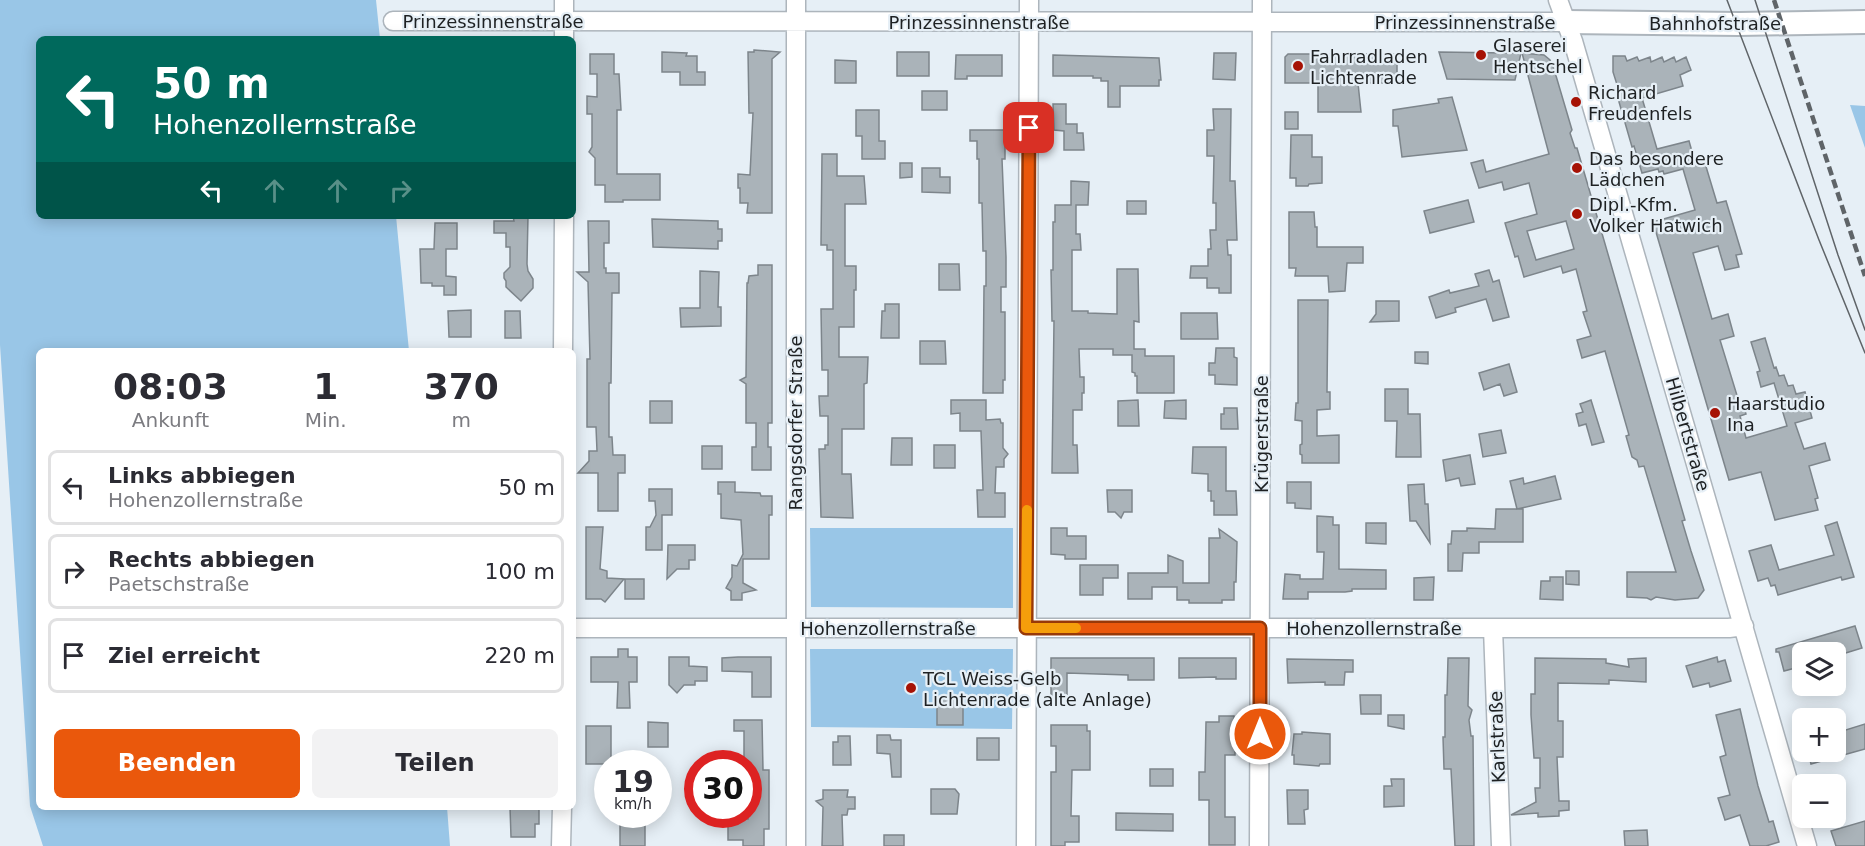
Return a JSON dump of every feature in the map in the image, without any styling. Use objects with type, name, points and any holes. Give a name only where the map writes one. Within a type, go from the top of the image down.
[{"type":"street","points":[[564,0],[564,30]]},
{"type":"street","name":"Rangsdorfer Straße","points":[[796,0],[796,846]]},
{"type":"street","points":[[1026,846],[1029,0]]},
{"type":"street","name":"Krügerstraße","points":[[1259,846],[1262,0]]},
{"type":"street","name":"Hilbertstraße","points":[[1558,0],[1573,41],[1807,846]]},
{"type":"street","name":"Prinzessinnenstraße","points":[[393,21],[564,30],[796,21],[1566,22]]},
{"type":"street","name":"Bahnhofstraße","points":[[1566,22],[1739,24],[1865,22]]},
{"type":"street","points":[[563,348],[564,219]]},
{"type":"street","name":"Hohenzollernstraße","points":[[576,628],[1729,628],[1744,626]]},
{"type":"street","name":"Karlstraße","points":[[1493,628],[1501,846]]},
{"type":"street","points":[[561,846],[562,810]]},
{"type":"shaded area","points":[[0,0],[376,0],[380,36],[36,36],[36,219],[396,219],[409,348],[36,348],[36,810],[447,810],[450,846],[43,846],[30,806],[0,345]]},
{"type":"shaded area","points":[[1850,105],[1865,106],[1865,148]]},
{"type":"shaded area","points":[[810,528],[1013,528],[1013,608],[811,607]]},
{"type":"shaded area","name":"TCL Weiss-Gelb Lichtenrade (alte Anlage)","points":[[810,649],[1013,649],[1012,729],[811,727]]},
{"type":"building","points":[[754,50],[780,52],[772,59],[772,213],[747,213],[748,203],[740,203],[740,188],[738,188],[738,174],[750,175],[753,113],[749,113],[748,52],[754,52]]},
{"type":"building","points":[[662,52],[687,53],[686,56],[697,56],[697,72],[705,72],[705,85],[680,85],[680,72],[662,72]]},
{"type":"building","points":[[897,52],[929,52],[929,76],[897,76]]},
{"type":"building","points":[[1439,52],[1521,53],[1515,80],[1447,79]]},
{"type":"building","points":[[1214,53],[1236,53],[1235,80],[1213,79]]},
{"type":"building","points":[[1522,53],[1544,55],[1550,60],[1554,69],[1572,130],[1570,133],[1575,148],[1577,148],[1685,520],[1682,521],[1704,590],[1698,598],[1675,600],[1656,597],[1651,600],[1627,597],[1627,572],[1676,572],[1644,466],[1639,467],[1637,460],[1632,457],[1626,436],[1629,435],[1605,351],[1582,358],[1577,340],[1591,336],[1583,312],[1587,311],[1576,269],[1563,273],[1561,266],[1524,277],[1518,256],[1515,257],[1505,223],[1537,214],[1529,183],[1504,190],[1502,182],[1479,188],[1471,163],[1483,160],[1486,172],[1549,154]],"holes":[[[1566,221],[1574,249],[1536,260],[1527,231]]]},
{"type":"building","points":[[590,54],[614,54],[614,74],[619,74],[621,110],[617,110],[617,174],[660,174],[660,200],[605,202],[605,185],[595,185],[595,158],[589,152],[592,147],[592,114],[587,114],[587,96],[597,97],[597,74],[590,74]]},
{"type":"building","points":[[1288,54],[1397,54],[1397,83],[1358,83],[1361,112],[1318,112],[1318,83],[1285,83],[1285,57]]},
{"type":"building","points":[[956,55],[1002,55],[1002,76],[967,76],[967,79],[955,79]]},
{"type":"building","points":[[1053,55],[1159,58],[1161,80],[1159,80],[1159,86],[1120,86],[1120,107],[1108,107],[1108,81],[1101,81],[1101,78],[1093,78],[1093,76],[1053,76]]},
{"type":"building","points":[[1613,56],[1625,56],[1627,61],[1637,57],[1639,61],[1650,57],[1651,62],[1662,57],[1664,62],[1674,57],[1676,62],[1686,57],[1691,70],[1680,75],[1683,86],[1642,98],[1657,149],[1689,141],[1695,162],[1704,160],[1717,203],[1726,201],[1742,254],[1736,255],[1739,267],[1725,270],[1718,246],[1693,253],[1712,319],[1728,314],[1734,336],[1720,340],[1739,402],[1742,401],[1746,414],[1740,416],[1746,438],[1787,426],[1774,383],[1761,387],[1757,372],[1760,371],[1751,342],[1765,338],[1774,368],[1776,367],[1779,376],[1784,375],[1788,386],[1793,385],[1796,394],[1805,392],[1812,418],[1795,423],[1804,449],[1825,443],[1830,460],[1809,466],[1818,498],[1815,499],[1818,510],[1775,520],[1761,472],[1729,480],[1653,222],[1695,210],[1683,169],[1664,174],[1658,169],[1642,173],[1617,95],[1620,94],[1613,72]]},
{"type":"building","points":[[835,60],[856,61],[856,83],[835,83]]},
{"type":"building","points":[[922,91],[947,91],[947,110],[922,110]]},
{"type":"building","points":[[1452,97],[1467,150],[1402,157],[1398,126],[1393,126],[1393,110],[1439,103],[1438,99]]},
{"type":"building","points":[[1053,104],[1066,104],[1066,124],[1077,124],[1077,133],[1083,133],[1084,150],[1064,150],[1064,131],[1054,130]]},
{"type":"building","points":[[1213,109],[1231,109],[1230,181],[1235,181],[1237,240],[1227,240],[1228,255],[1231,255],[1231,293],[1219,293],[1219,288],[1207,288],[1207,278],[1190,278],[1191,266],[1208,266],[1208,249],[1211,249],[1210,230],[1216,230],[1216,203],[1213,203],[1214,156],[1207,156],[1207,130],[1214,130]]},
{"type":"building","points":[[856,110],[879,110],[879,141],[885,141],[885,159],[862,159],[862,136],[856,136]]},
{"type":"building","points":[[1285,112],[1298,112],[1298,129],[1285,129]]},
{"type":"building","points":[[970,130],[1005,130],[1005,159],[1002,159],[1006,287],[1001,287],[1001,312],[1005,312],[1003,393],[983,393],[986,251],[983,251],[982,203],[979,203],[977,141],[970,141]]},
{"type":"building","points":[[1291,135],[1312,135],[1312,157],[1322,157],[1322,183],[1296,186],[1296,178],[1290,178]]},
{"type":"building","points":[[822,154],[837,154],[837,176],[864,176],[866,204],[845,204],[845,266],[856,266],[854,327],[839,327],[839,357],[868,357],[867,383],[864,384],[864,429],[842,429],[842,474],[851,474],[853,518],[821,517],[819,449],[825,449],[825,445],[828,445],[828,416],[820,416],[819,396],[828,396],[828,370],[822,370],[821,309],[833,309],[833,250],[827,250],[827,245],[821,245]]},
{"type":"building","points":[[900,163],[912,163],[912,177],[900,178]]},
{"type":"building","points":[[922,168],[940,168],[940,177],[950,177],[950,193],[922,192]]},
{"type":"building","points":[[1071,181],[1089,182],[1088,205],[1076,205],[1076,234],[1080,234],[1081,250],[1072,250],[1072,311],[1117,314],[1117,269],[1138,269],[1139,322],[1134,321],[1134,349],[1145,349],[1145,356],[1174,356],[1174,393],[1137,393],[1137,376],[1132,372],[1132,355],[1113,355],[1113,349],[1079,349],[1080,377],[1084,377],[1084,393],[1082,393],[1082,410],[1073,410],[1073,445],[1077,445],[1078,473],[1052,473],[1054,321],[1052,321],[1051,270],[1053,270],[1053,222],[1055,222],[1055,205],[1071,205]]},
{"type":"building","points":[[1468,200],[1474,222],[1430,233],[1424,211]]},
{"type":"building","points":[[1127,201],[1146,201],[1146,214],[1127,214]]},
{"type":"building","points":[[1289,212],[1314,212],[1317,247],[1363,247],[1363,263],[1347,263],[1345,291],[1329,292],[1328,276],[1295,276],[1296,268],[1289,268]]},
{"type":"building","points":[[514,219],[528,219],[527,264],[533,279],[533,288],[521,301],[506,287],[504,278],[504,273],[510,267],[510,247],[506,247],[506,233],[494,233],[494,221],[514,221]]},
{"type":"building","points":[[652,219],[718,221],[718,229],[722,229],[722,241],[718,241],[718,249],[653,247]]},
{"type":"building","points":[[588,221],[609,221],[609,243],[604,243],[604,268],[606,268],[606,273],[619,273],[619,293],[612,293],[611,383],[609,383],[609,437],[612,437],[613,455],[625,455],[625,473],[618,473],[618,511],[598,511],[598,473],[578,473],[589,461],[589,451],[597,451],[596,427],[587,427],[587,359],[590,359],[588,282],[577,272],[589,272]]},
{"type":"building","points":[[435,223],[457,223],[457,249],[446,249],[446,276],[456,277],[456,295],[444,295],[444,286],[421,283],[420,249],[434,249]]},
{"type":"building","points":[[939,264],[959,264],[960,290],[939,290]]},
{"type":"building","points":[[758,265],[772,265],[772,423],[768,423],[771,470],[752,470],[752,447],[756,447],[756,423],[746,423],[746,384],[740,380],[746,377],[747,283],[749,276],[758,275]]},
{"type":"building","points":[[1489,270],[1493,282],[1499,280],[1509,317],[1493,321],[1486,299],[1455,308],[1456,312],[1436,318],[1429,297],[1449,290],[1450,293],[1479,286],[1475,274]]},
{"type":"building","points":[[700,271],[719,272],[718,307],[721,307],[721,326],[681,327],[680,308],[700,308]]},
{"type":"building","points":[[1298,300],[1328,300],[1327,392],[1330,392],[1330,409],[1317,410],[1317,436],[1339,435],[1339,463],[1302,463],[1300,445],[1302,444],[1302,421],[1295,420],[1296,403],[1298,403]]},
{"type":"building","points":[[1376,301],[1399,301],[1399,321],[1370,322],[1376,314]]},
{"type":"building","points":[[885,304],[899,304],[899,338],[881,338],[882,311],[885,311]]},
{"type":"building","points":[[471,310],[471,337],[449,337],[448,311]]},
{"type":"building","points":[[505,311],[520,311],[521,338],[505,338]]},
{"type":"building","points":[[1181,313],[1217,313],[1218,339],[1181,339]]},
{"type":"building","points":[[920,341],[945,341],[946,364],[920,364]]},
{"type":"building","points":[[1216,348],[1234,348],[1234,357],[1237,358],[1237,385],[1215,384],[1215,375],[1209,375],[1209,363],[1215,363]]},
{"type":"building","points":[[1415,352],[1428,352],[1428,364],[1415,363]]},
{"type":"building","points":[[1509,364],[1517,392],[1504,396],[1500,384],[1484,390],[1479,373]]},
{"type":"building","points":[[1385,389],[1408,389],[1408,414],[1420,414],[1421,457],[1396,457],[1397,421],[1385,421]]},
{"type":"building","points":[[951,400],[986,400],[986,420],[1000,419],[1003,423],[1003,448],[1008,454],[1004,459],[1004,467],[996,467],[995,493],[1005,493],[1005,517],[978,517],[977,490],[983,490],[981,431],[960,431],[960,413],[951,414]]},
{"type":"building","points":[[1138,400],[1139,426],[1118,426],[1118,401]]},
{"type":"building","points":[[1186,400],[1186,419],[1164,418],[1165,401]]},
{"type":"building","points":[[1591,400],[1604,442],[1592,445],[1586,424],[1579,426],[1576,414],[1583,412],[1580,404]]},
{"type":"building","points":[[650,401],[672,401],[672,423],[650,423]]},
{"type":"building","points":[[1224,408],[1237,408],[1238,429],[1221,429],[1221,414],[1224,414]]},
{"type":"building","points":[[1501,430],[1506,453],[1483,457],[1479,434]]},
{"type":"building","points":[[892,438],[912,438],[912,465],[891,465]]},
{"type":"building","points":[[934,445],[955,445],[955,468],[934,468]]},
{"type":"building","points":[[702,446],[722,446],[722,469],[702,469]]},
{"type":"building","points":[[1193,447],[1226,447],[1226,491],[1236,491],[1237,515],[1214,515],[1214,501],[1211,501],[1211,491],[1208,491],[1208,474],[1192,473]]},
{"type":"building","points":[[1470,455],[1475,484],[1461,486],[1459,478],[1446,481],[1443,460]]},
{"type":"building","points":[[1555,476],[1561,499],[1517,509],[1510,481],[1523,478],[1524,484]]},
{"type":"building","points":[[718,482],[735,482],[735,492],[772,496],[772,515],[769,515],[769,559],[743,559],[743,583],[756,590],[742,593],[742,600],[731,600],[731,591],[726,588],[732,577],[732,565],[737,566],[743,554],[741,520],[721,518],[721,494],[718,494]]},
{"type":"building","points":[[1287,482],[1311,482],[1311,509],[1295,508],[1295,503],[1287,503]]},
{"type":"building","points":[[1424,484],[1425,504],[1428,504],[1430,543],[1416,521],[1410,521],[1408,485]]},
{"type":"building","points":[[649,489],[672,489],[672,515],[662,515],[662,550],[646,550],[646,527],[650,527],[656,515],[655,501],[649,501]]},
{"type":"building","points":[[1107,490],[1132,490],[1132,512],[1124,512],[1121,518],[1115,512],[1108,512]]},
{"type":"building","points":[[1496,509],[1523,509],[1523,542],[1479,542],[1479,553],[1463,553],[1462,571],[1448,571],[1448,544],[1451,544],[1452,531],[1467,531],[1467,528],[1495,529]]},
{"type":"building","points":[[1317,516],[1333,517],[1333,525],[1339,525],[1339,569],[1386,570],[1386,589],[1308,592],[1308,599],[1283,599],[1285,574],[1300,575],[1300,579],[1323,579],[1324,552],[1317,552]]},
{"type":"building","points":[[1837,522],[1854,577],[1842,580],[1841,577],[1778,595],[1775,585],[1771,586],[1768,578],[1758,581],[1749,551],[1771,545],[1779,570],[1834,555],[1825,526]]},
{"type":"building","points":[[1366,523],[1386,523],[1386,544],[1366,543]]},
{"type":"building","points":[[586,527],[603,527],[600,569],[607,571],[607,578],[624,579],[605,602],[601,599],[586,599]]},
{"type":"building","points":[[1051,528],[1067,528],[1067,536],[1086,536],[1086,559],[1065,559],[1065,555],[1051,554]]},
{"type":"building","points":[[1219,529],[1237,542],[1234,600],[1222,600],[1222,603],[1189,603],[1189,600],[1177,600],[1177,587],[1152,587],[1152,599],[1128,599],[1128,573],[1168,573],[1168,555],[1183,561],[1183,583],[1209,583],[1209,538],[1220,538]]},
{"type":"building","points":[[668,545],[695,545],[695,560],[689,560],[689,569],[677,569],[667,579]]},
{"type":"building","points":[[1080,565],[1118,565],[1118,578],[1103,578],[1103,595],[1080,595]]},
{"type":"building","points":[[1566,571],[1579,571],[1579,585],[1566,584]]},
{"type":"building","points":[[1434,577],[1433,600],[1414,600],[1414,578]]},
{"type":"building","points":[[1550,577],[1563,577],[1563,600],[1540,599],[1541,581],[1550,581]]},
{"type":"building","points":[[625,579],[644,579],[644,599],[625,599]]},
{"type":"building","points":[[1855,626],[1862,648],[1846,653],[1846,642],[1800,642]]},
{"type":"building","points":[[1792,644],[1792,669],[1784,671],[1776,649]]},
{"type":"building","points":[[618,649],[628,649],[628,657],[637,657],[637,682],[629,682],[630,708],[617,708],[618,682],[591,682],[591,657],[618,657]]},
{"type":"building","points":[[669,657],[689,657],[689,666],[707,667],[707,681],[695,681],[695,685],[684,685],[677,693],[669,685]]},
{"type":"building","points":[[771,657],[771,697],[752,697],[752,672],[722,671],[722,658]]},
{"type":"building","points":[[1717,657],[1718,662],[1725,660],[1731,681],[1710,687],[1709,683],[1693,687],[1686,666]]},
{"type":"building","points":[[1051,658],[1154,658],[1154,680],[1128,680],[1128,675],[1067,673],[1067,697],[1051,697]]},
{"type":"building","points":[[1179,658],[1236,658],[1236,679],[1179,678]]},
{"type":"building","points":[[1448,658],[1469,658],[1468,706],[1472,710],[1469,720],[1471,736],[1473,736],[1474,846],[1455,846],[1451,769],[1444,769],[1443,737],[1445,737]]},
{"type":"building","points":[[1535,658],[1606,659],[1606,663],[1629,667],[1628,659],[1646,658],[1646,682],[1609,680],[1609,684],[1558,683],[1558,721],[1563,721],[1563,757],[1557,757],[1559,801],[1569,801],[1569,810],[1559,811],[1559,816],[1538,817],[1538,813],[1511,815],[1536,802],[1535,788],[1540,788],[1540,758],[1534,758],[1531,715],[1531,694],[1535,694]]},
{"type":"building","points":[[1287,659],[1353,660],[1353,672],[1345,672],[1344,685],[1325,685],[1325,682],[1288,683]]},
{"type":"building","points":[[1360,695],[1381,695],[1381,714],[1361,714]]},
{"type":"building","points":[[937,697],[963,697],[963,725],[937,725]]},
{"type":"building","points":[[1740,709],[1758,786],[1769,822],[1773,821],[1779,842],[1766,846],[1750,846],[1740,815],[1725,820],[1718,798],[1730,795],[1720,757],[1726,755],[1716,715]]},
{"type":"building","points":[[1388,715],[1404,715],[1404,729],[1388,726]]},
{"type":"building","points":[[1219,716],[1234,716],[1235,723],[1235,755],[1225,755],[1225,817],[1235,817],[1235,845],[1209,845],[1209,800],[1199,800],[1199,772],[1205,772],[1206,722],[1219,722]]},
{"type":"building","points":[[734,720],[762,720],[763,770],[769,770],[769,829],[764,829],[764,846],[743,846],[743,840],[728,840],[728,828],[762,828],[762,750],[744,750],[744,731],[734,731]]},
{"type":"building","points":[[648,722],[668,723],[668,747],[648,747]]},
{"type":"building","points":[[1865,724],[1865,749],[1846,754],[1846,730]]},
{"type":"building","points":[[1051,725],[1087,725],[1087,731],[1090,731],[1090,770],[1072,770],[1071,816],[1079,816],[1079,842],[1065,842],[1065,846],[1051,846],[1051,772],[1056,772],[1056,746],[1051,746]]},
{"type":"building","points":[[586,726],[611,726],[611,750],[594,750],[594,764],[586,764]]},
{"type":"building","points":[[1302,732],[1330,734],[1330,764],[1319,766],[1294,764],[1294,755],[1292,755],[1294,734],[1302,734]]},
{"type":"building","points":[[877,735],[890,735],[891,740],[901,740],[901,777],[892,777],[890,754],[877,753]]},
{"type":"building","points":[[838,736],[850,736],[851,765],[833,765],[833,742],[838,742]]},
{"type":"building","points":[[977,738],[999,738],[999,760],[977,760]]},
{"type":"building","points":[[1150,769],[1173,769],[1173,786],[1150,786]]},
{"type":"building","points":[[1391,779],[1404,779],[1404,806],[1384,807],[1384,786],[1392,786]]},
{"type":"building","points":[[931,789],[955,789],[959,794],[957,814],[931,814]]},
{"type":"building","points":[[823,790],[848,790],[847,797],[855,797],[855,809],[848,809],[847,815],[842,815],[843,846],[822,846],[823,807],[816,801],[823,799]]},
{"type":"building","points":[[1287,790],[1308,790],[1308,809],[1304,810],[1305,824],[1288,824]]},
{"type":"building","points":[[510,810],[539,810],[539,824],[535,824],[535,837],[511,837]]},
{"type":"building","points":[[1116,813],[1173,814],[1173,831],[1116,830]]},
{"type":"building","points":[[1865,821],[1865,846],[1836,846],[1831,831]]},
{"type":"building","points":[[620,828],[645,828],[645,846],[620,846]]},
{"type":"building","points":[[1647,830],[1648,846],[1625,846],[1624,831]]},
{"type":"building","points":[[884,835],[904,835],[904,846],[884,846]]},
{"type":"tram line","points":[[1727,0],[1865,353]]},
{"type":"tram line","points":[[1755,0],[1838,255],[1865,330]]},
{"type":"railway","points":[[1774,0],[1865,276]]},
{"type":"slow traffic","points":[[1027,510],[1026,628],[1076,628]]},
{"type":"place","name":"Glaserei Hentschel","points":[[1481,55]]},
{"type":"place","name":"Fahrradladen Lichtenrade","points":[[1298,66]]},
{"type":"place","name":"Richard Freudenfels","points":[[1576,102]]},
{"type":"place","name":"Das besondere Lädchen","points":[[1577,168]]},
{"type":"place","name":"Dipl.-Kfm. Volker Hatwich","points":[[1577,214]]},
{"type":"place","name":"Haarstudio Ina","points":[[1715,413]]},
{"type":"place","name":"TCL Weiss-Gelb Lichtenrade (alte Anlage)","points":[[911,688]]},
{"type":"route","points":[[1029,128],[1026,628],[1260,628],[1260,734]]}]
